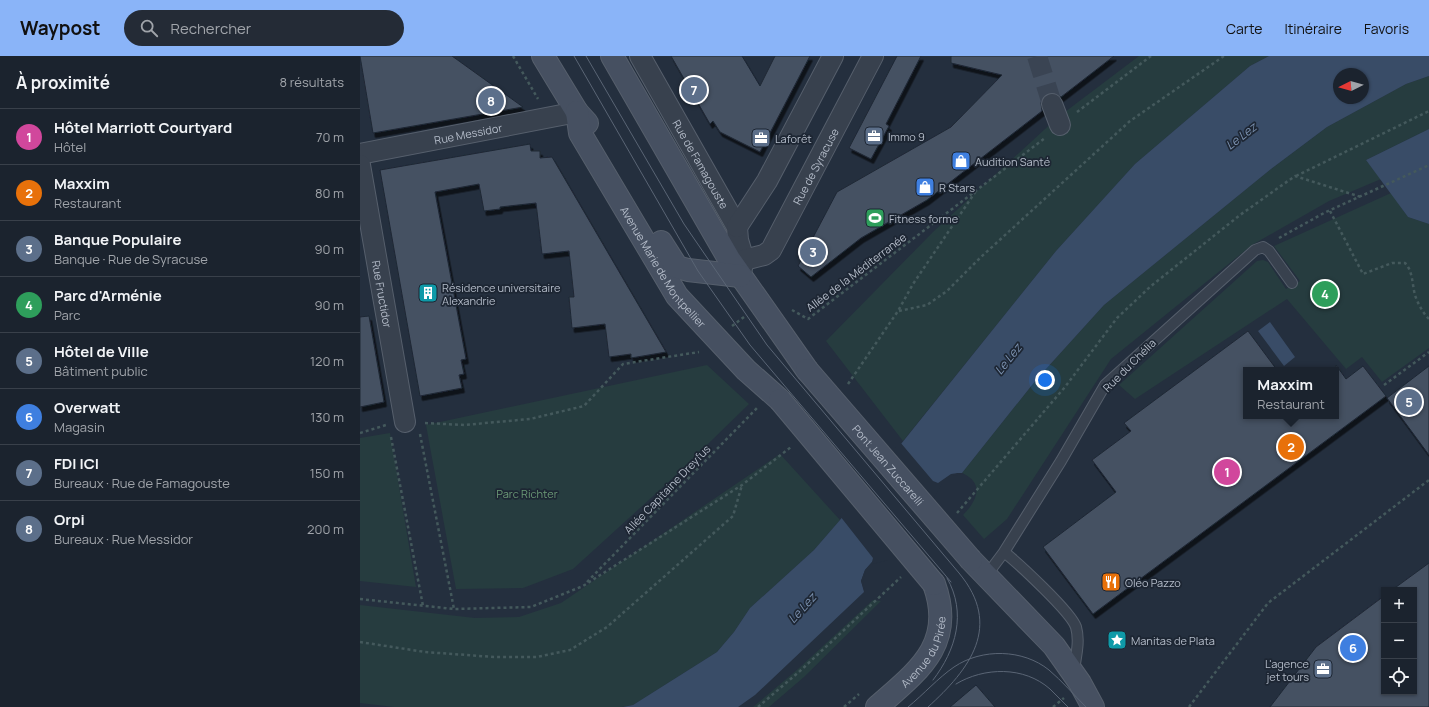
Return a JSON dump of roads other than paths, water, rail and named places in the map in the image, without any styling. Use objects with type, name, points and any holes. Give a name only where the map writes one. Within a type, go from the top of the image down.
[{"type":"main road","name":"Avenue Marie de Montpellier","points":[[543,56],[577,112],[592,130],[677,267],[688,270],[742,268]]},
{"type":"main road","points":[[612,56],[742,268]]},
{"type":"main road","name":"Avenue Marie de Montpellier","points":[[577,112],[580,133],[677,296],[708,345],[746,370],[771,401],[934,584]]},
{"type":"main road","name":"Pont Jean Zuccarelli","points":[[742,268],[760,303],[807,370],[971,560],[1054,646],[1093,707]]},
{"type":"main road","name":"Avenue du Pirée","points":[[877,707],[911,677],[935,648],[942,612],[940,600],[934,584]]},
{"type":"street","name":"Rue de Famagouste","points":[[640,56],[737,227],[742,268]]},
{"type":"street","points":[[737,227],[767,182],[833,56]]},
{"type":"street","name":"Rue de Syracuse","points":[[742,268],[771,250],[873,56]]},
{"type":"street","points":[[1052,104],[1060,125]]},
{"type":"street","name":"Rue Messidor","points":[[360,154],[577,112]]},
{"type":"street","name":"Rue Fructidor","points":[[360,165],[404,423]]},
{"type":"lane","name":"Rue du Chélia","points":[[986,576],[1004,552],[1061,461],[1104,385],[1254,250],[1263,247],[1269,251],[1292,283]]},
{"type":"lane","points":[[1004,552],[1015,560],[1061,608],[1075,625],[1077,633],[1077,649],[1073,674]]},
{"type":"water","name":"Le Lez","points":[[1269,56],[1429,56],[1429,76],[1406,84],[1327,127],[1271,169],[1104,305],[1036,380],[962,473],[946,478],[865,570],[861,581],[864,592],[755,695],[738,707],[623,707],[633,705],[717,652],[734,632],[750,608],[814,550],[840,520],[1056,251],[1135,164],[1250,66]]},
{"type":"water","points":[[1429,129],[1429,224],[1408,217],[1366,160]]},
{"type":"water","points":[[1270,322],[1295,357],[1284,366],[1258,331]]},
{"type":"tunnel","points":[[1037,56],[1052,104]]},
{"type":"tram line","points":[[574,56],[698,271],[750,345],[951,582]]},
{"type":"tram line","points":[[586,56],[684,224],[767,345],[959,573],[972,592],[979,611],[980,629],[976,646],[968,662],[957,677],[928,707]]},
{"type":"tram line","points":[[933,680],[948,656],[956,631],[956,604],[953,591],[947,578]]},
{"type":"tram line","points":[[908,707],[954,667],[977,656],[990,654],[1015,655],[1039,663],[1054,674],[1086,707]]},
{"type":"tram line","points":[[956,684],[979,674],[991,672],[1016,673],[1040,681],[1068,707]]},
{"type":"place","name":"FDI ICI","points":[[694,90]]},
{"type":"place","name":"Orpi","points":[[491,101]]},
{"type":"place","name":"Immo 9","points":[[874,136]]},
{"type":"place","name":"Laforêt","points":[[761,138]]},
{"type":"place","name":"Audition Santé","points":[[961,161]]},
{"type":"place","name":"R Stars","points":[[925,187]]},
{"type":"place","name":"Fitness forme","points":[[875,218]]},
{"type":"place","name":"Banque Populaire","points":[[813,252]]},
{"type":"place","name":"Résidence universitaire Alexandrie","points":[[428,293]]},
{"type":"place","name":"Parc d'Arménie","points":[[1325,294]]},
{"type":"place","name":"Hôtel de Ville","points":[[1409,402]]},
{"type":"place","name":"Maxxim","points":[[1291,447]]},
{"type":"place","name":"Hôtel Marriott Courtyard","points":[[1227,472]]},
{"type":"place","name":"Oléo Pazzo","points":[[1111,582]]},
{"type":"place","name":"Manitas de Plata","points":[[1117,640]]},
{"type":"place","name":"Overwatt","points":[[1353,648]]},
{"type":"place","name":"L'agence jet tours","points":[[1323,669]]},
{"type":"park label","name":"Parc Richter","points":[[527,493]]}]
